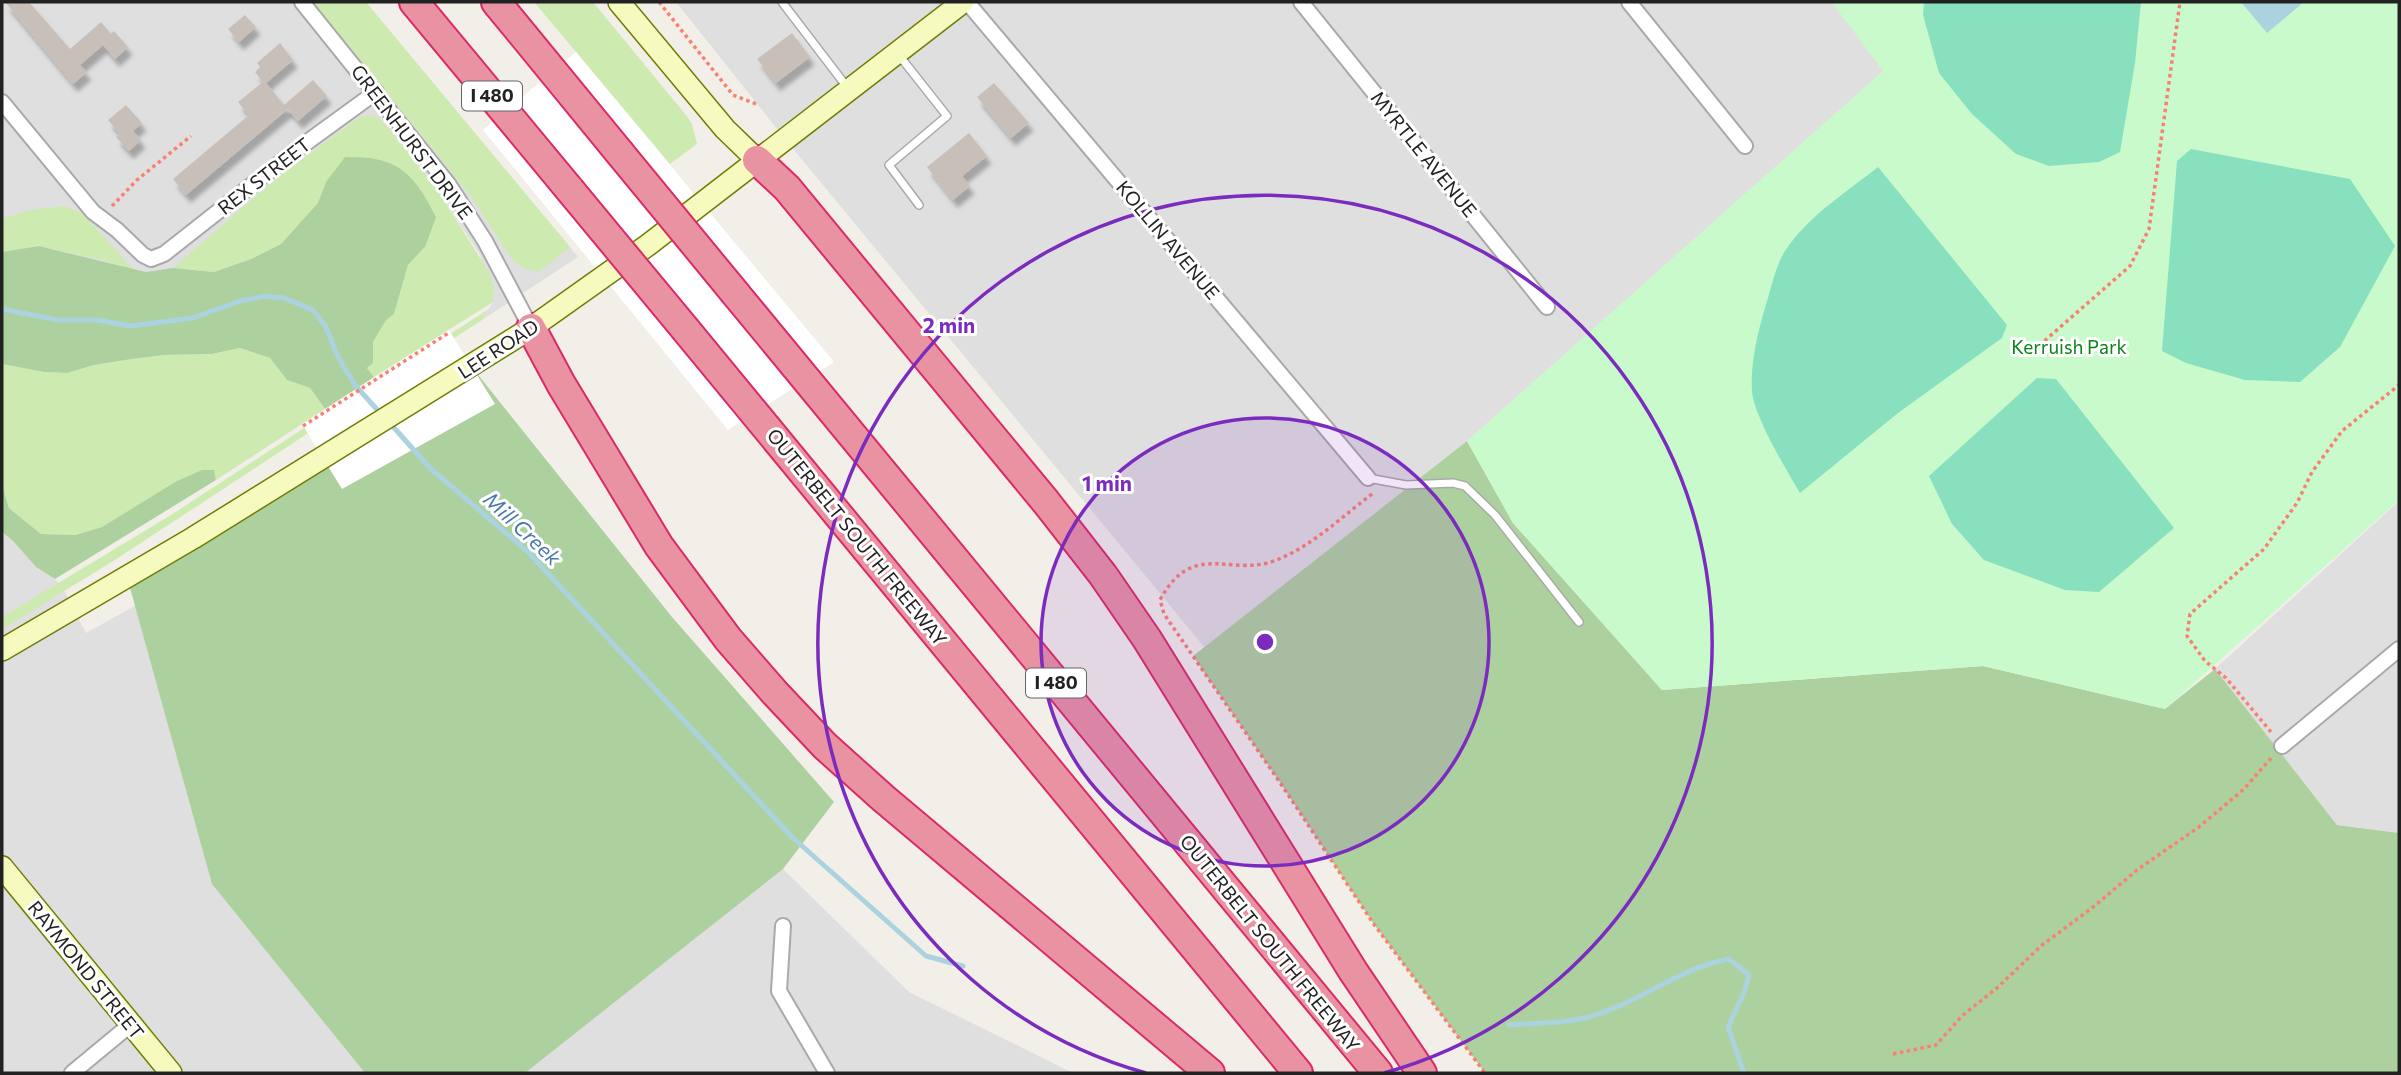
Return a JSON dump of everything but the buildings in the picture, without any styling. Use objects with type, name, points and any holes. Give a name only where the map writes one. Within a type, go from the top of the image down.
[{"type":"highway","name":"OUTERBELT SOUTH FREEWAY","points":[[414,2],[1298,1073]]},
{"type":"highway","name":"OUTERBELT SOUTH FREEWAY","points":[[495,2],[1378,1073]]},
{"type":"highway","points":[[757,160],[805,209],[1103,575],[1147,639],[1353,971],[1422,1073]]},
{"type":"highway","points":[[531,328],[556,375],[659,546],[728,639],[775,693],[825,746],[875,791],[1210,1073]]},
{"type":"main road","points":[[619,2],[725,129],[757,160]]},
{"type":"main road","name":"LEE ROAD","points":[[2,650],[193,538],[531,328],[612,272],[965,2]]},
{"type":"main road","name":"RAYMOND STREET","points":[[2,867],[170,1073]]},
{"type":"street","name":"GREENHURST DRIVE","points":[[302,2],[449,185],[501,269],[531,328]]},
{"type":"street","name":"KOLLIN AVENUE","points":[[965,2],[1368,478]]},
{"type":"street","name":"MYRTLE AVENUE","points":[[1301,2],[1547,306]]},
{"type":"street","points":[[1629,2],[1745,146]]},
{"type":"street","name":"REX STREET","points":[[105,221],[143,256],[151,259],[164,254],[273,168],[376,92]]},
{"type":"street","points":[[2,102],[93,212],[105,221]]},
{"type":"street","points":[[2282,746],[2399,649]]},
{"type":"street","points":[[783,926],[779,991],[827,1073]]},
{"type":"street","points":[[72,1073],[130,1025]]},
{"type":"lane","points":[[782,2],[850,90]]},
{"type":"lane","points":[[897,53],[947,116],[889,165],[919,205]]},
{"type":"lane","points":[[1368,478],[1406,485],[1465,486],[1495,515],[1579,622]]},
{"type":"path","points":[[659,2],[733,95],[759,105]]},
{"type":"path","points":[[2034,350],[2130,266],[2149,229],[2180,2]]},
{"type":"path","points":[[105,221],[118,198],[191,136]]},
{"type":"path","points":[[303,426],[450,332]]},
{"type":"path","points":[[2271,732],[2226,678],[2205,661],[2188,636],[2190,614],[2264,550],[2297,503],[2312,472],[2342,431],[2399,385]]},
{"type":"path","points":[[1388,482],[1320,535],[1279,559],[1256,566],[1203,563],[1189,569],[1169,584],[1160,600],[1164,614],[1281,783],[1373,923],[1485,1073]]},
{"type":"path","points":[[1894,1055],[1936,1045],[1963,1015],[1997,988],[2042,945],[2137,870],[2199,827],[2244,789],[2282,746]]},
{"type":"shaded area","points":[[2,2],[342,2],[578,257],[482,320],[493,302],[480,255],[438,191],[421,187],[396,165],[326,182],[251,259],[146,272],[39,246],[2,252]]},
{"type":"shaded area","points":[[676,2],[1832,2],[1884,71],[1467,441],[1205,648],[785,139]]},
{"type":"shaded area","points":[[376,472],[909,992],[1073,1073],[2,1073],[2,532],[36,567],[55,579],[65,592],[86,633]]},
{"type":"shaded area","points":[[2399,501],[2399,833],[2337,825],[2215,669]]},
{"type":"green space","points":[[313,2],[366,2],[570,247],[539,272],[523,268],[511,258],[474,201]]},
{"type":"green space","points":[[534,2],[593,2],[686,115],[692,124],[697,144],[670,164]]},
{"type":"green space","name":"Kerruish Park","points":[[1832,2],[2399,2],[2399,500],[2165,709],[1983,666],[1662,690],[1513,523],[1467,441],[1883,71]]},
{"type":"green space","points":[[1924,2],[2141,2],[2135,63],[2120,152],[2099,162],[2049,166],[2016,154],[1972,114],[1939,73],[1923,15]]},
{"type":"green space","points":[[361,116],[379,118],[438,191],[489,272],[494,286],[493,302],[374,377],[367,368],[373,363],[373,342],[386,319],[394,314],[408,265],[425,247],[326,182],[319,203],[281,244],[251,259],[214,272],[173,268],[278,177]]},
{"type":"green space","points":[[2191,149],[2350,179],[2395,246],[2340,347],[2300,382],[2245,380],[2186,363],[2162,351],[2177,161]]},
{"type":"green space","points":[[345,157],[378,160],[402,170],[420,188],[436,217],[425,247],[408,265],[394,314],[386,320],[373,342],[373,363],[367,368],[374,377],[325,409],[310,388],[287,380],[270,358],[240,348],[212,354],[132,359],[94,365],[67,373],[44,372],[2,364],[2,252],[39,246],[146,272],[173,268],[214,272],[251,259],[281,244],[318,203],[326,182]]},
{"type":"green space","points":[[1878,167],[2007,325],[2002,338],[1898,413],[1800,493],[1772,443],[1754,403],[1752,368],[1758,332],[1779,262],[1786,250],[1820,212]]},
{"type":"green space","points":[[64,206],[82,213],[134,270],[100,259],[39,246],[2,252],[2,219],[30,210]]},
{"type":"green space","points":[[489,309],[482,320],[379,387],[375,382]]},
{"type":"green space","points":[[240,348],[270,358],[287,380],[310,388],[325,409],[216,480],[214,471],[175,482],[102,527],[75,535],[41,534],[9,508],[2,485],[2,364],[44,372],[67,373],[94,365],[132,359],[212,354]]},
{"type":"green space","points":[[471,366],[672,617],[834,802],[783,869],[525,1073],[365,1073],[212,884],[127,577]]},
{"type":"green space","points":[[2037,378],[2056,379],[2174,528],[2099,592],[2065,590],[1984,560],[1952,524],[1929,476]]},
{"type":"green space","points":[[350,398],[354,403],[115,560],[2,627],[2,617],[171,515]]},
{"type":"green space","points":[[1467,441],[1513,523],[1662,690],[1983,666],[2165,709],[2215,669],[2337,825],[2399,833],[2399,1073],[1485,1073],[1373,923],[1193,656]]},
{"type":"green space","points":[[202,470],[214,470],[216,480],[55,579],[36,567],[2,532],[2,485],[9,508],[41,534],[75,535],[102,527],[175,482]]},
{"type":"water","points":[[2241,2],[2304,2],[2267,33]]},
{"type":"pier","points":[[576,52],[834,362],[728,430],[483,130]]},
{"type":"pier","points":[[449,330],[495,404],[342,489],[302,424]]},
{"type":"waterway","name":"Mill Creek","points":[[2,309],[57,320],[98,320],[130,326],[193,318],[240,301],[265,296],[284,298],[313,310],[326,327],[337,355],[355,385],[381,414]]},
{"type":"waterway","name":"Mill Creek","points":[[388,421],[430,468],[528,552],[792,837],[926,956],[963,966]]},
{"type":"waterway","points":[[1509,1025],[1584,1018],[1621,1005],[1692,970],[1729,959],[1749,975],[1744,993],[1728,1027],[1744,1073]]}]
